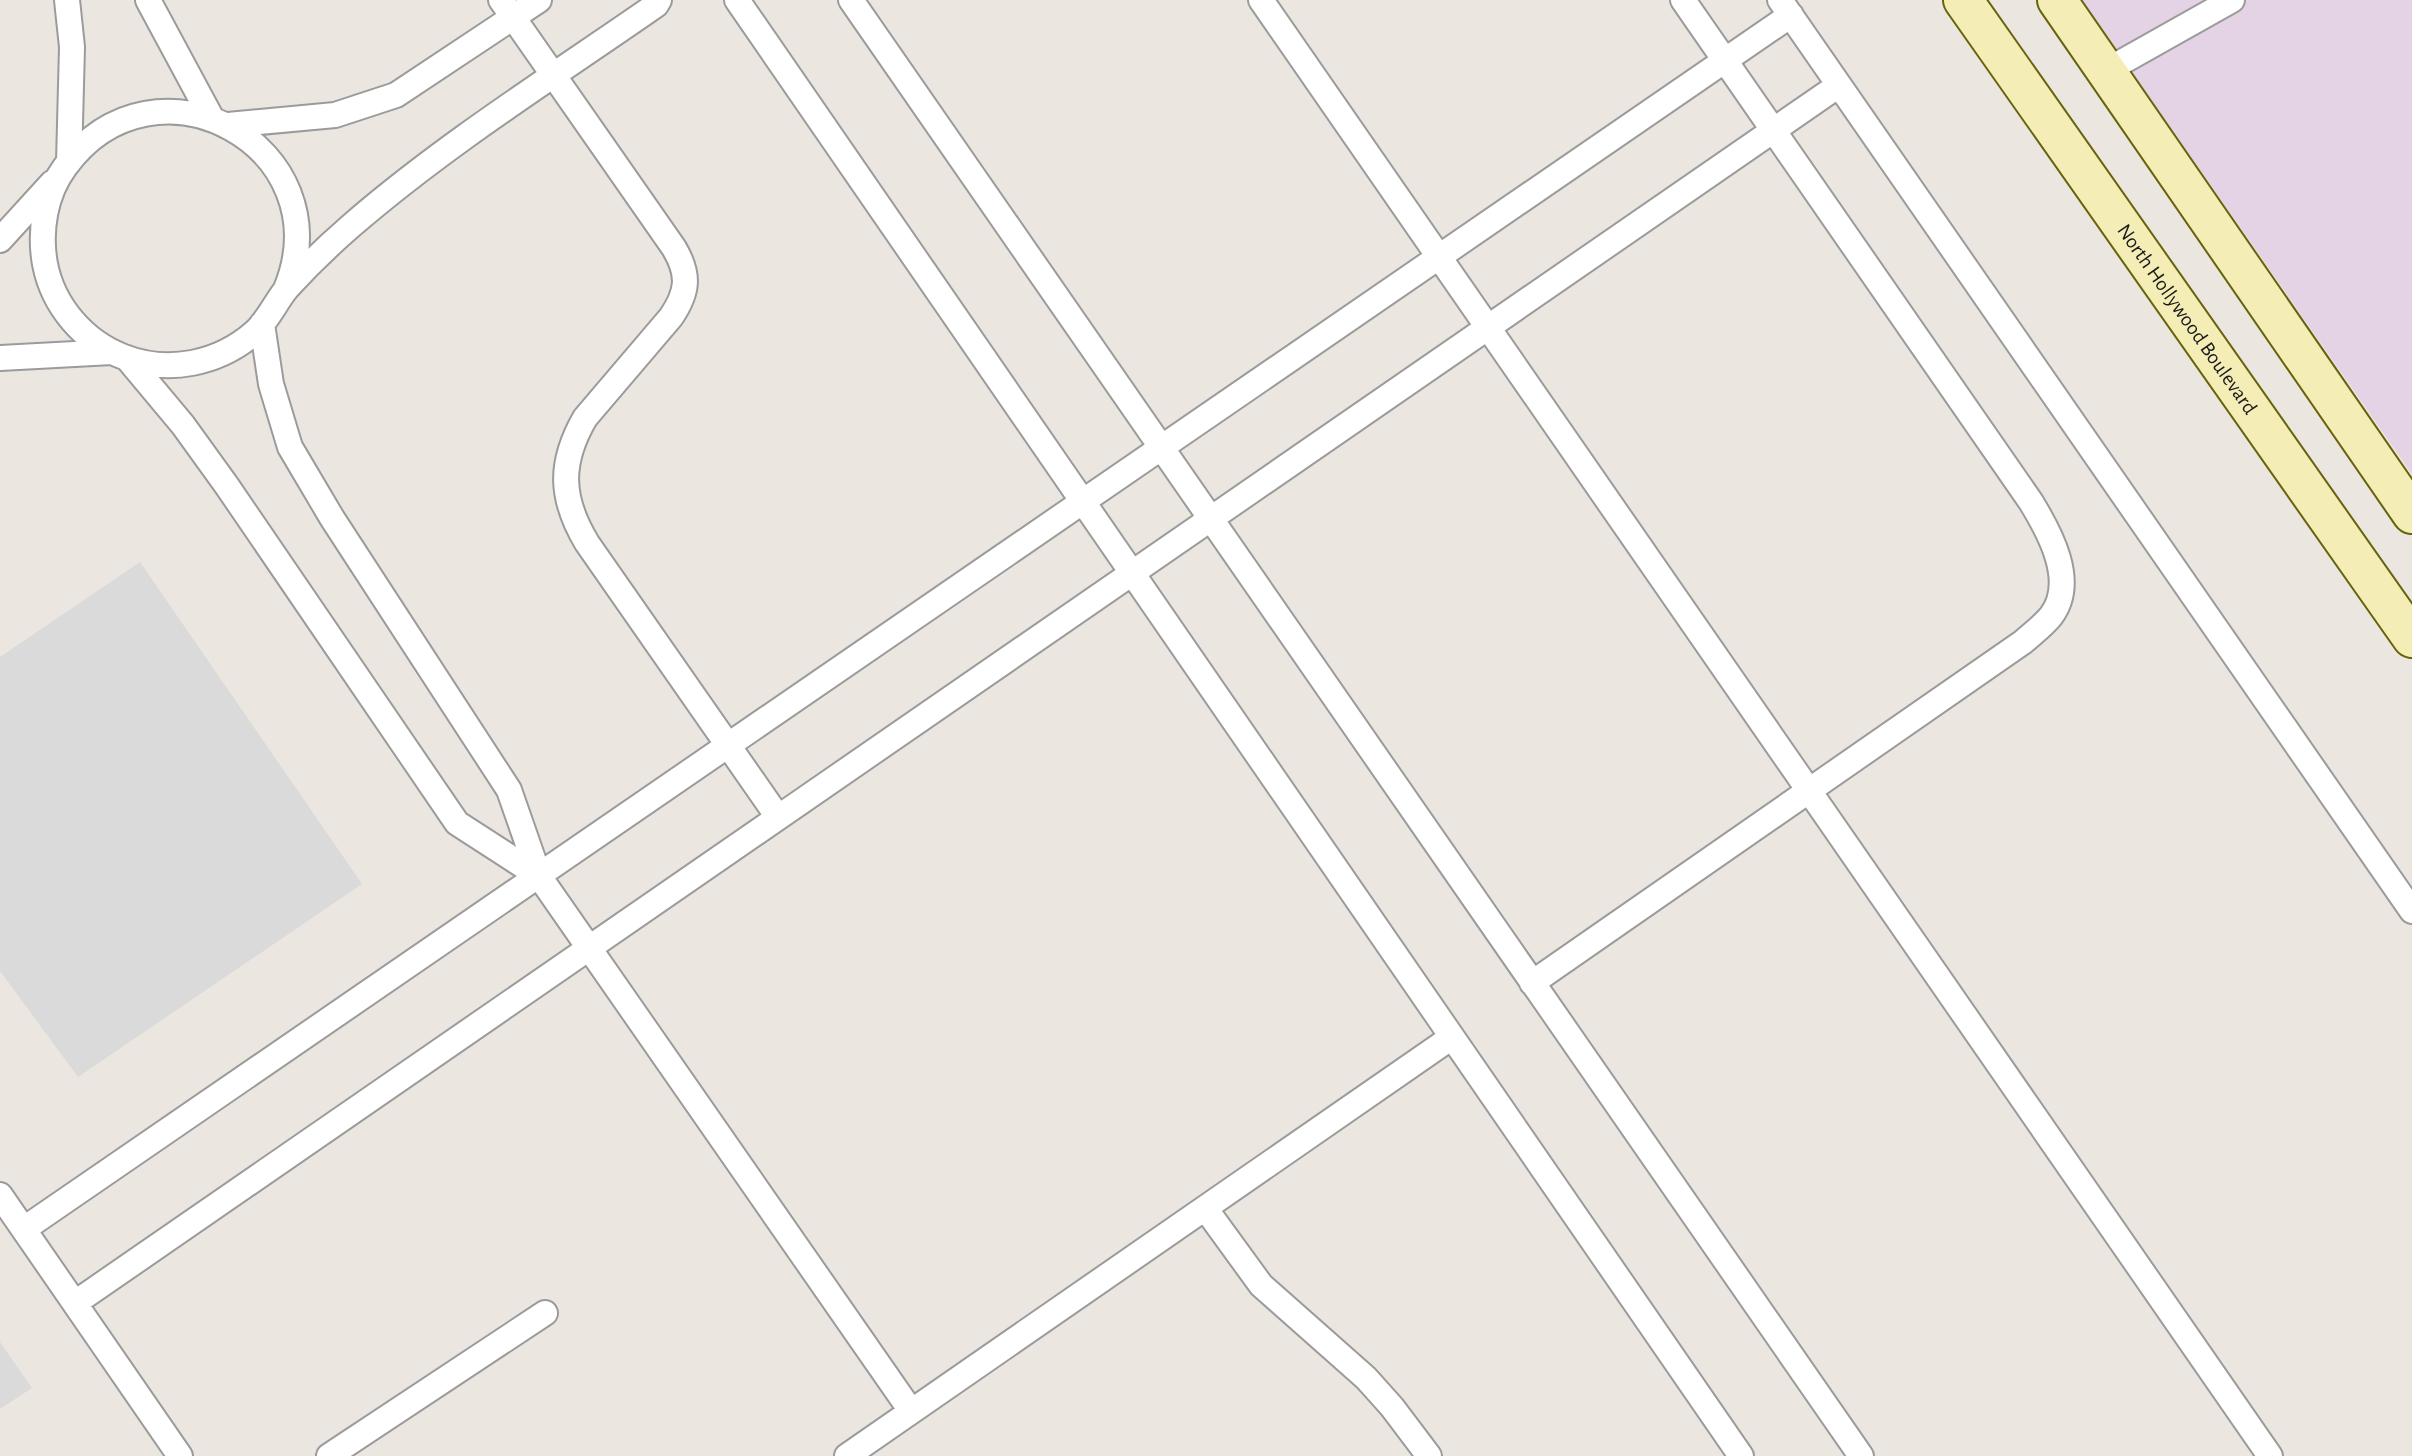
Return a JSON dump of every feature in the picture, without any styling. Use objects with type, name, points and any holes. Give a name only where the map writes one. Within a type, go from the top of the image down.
[{"type":"main road","name":"North Hollywood Boulevard","points":[[1963,0],[2412,638]]},
{"type":"main road","points":[[2057,0],[2104,72],[2412,514]]},
{"type":"lane","points":[[67,0],[72,47],[64,169],[44,221],[46,267],[57,297],[74,323],[119,355],[183,425],[457,823],[539,876]]},
{"type":"lane","points":[[148,0],[220,122],[265,154],[283,180],[289,196],[297,243],[292,274],[286,289]]},
{"type":"lane","points":[[0,240],[91,139],[134,117],[181,112],[220,122],[335,115],[396,95],[507,9],[539,0]]},
{"type":"lane","points":[[0,358],[119,355],[158,365],[204,360],[234,348],[262,324],[286,289],[350,227],[393,191],[656,5],[659,0]]},
{"type":"lane","points":[[737,0],[1739,1455]]},
{"type":"lane","points":[[851,0],[1861,1456]]},
{"type":"lane","points":[[1261,0],[2270,1456]]},
{"type":"lane","points":[[1532,983],[2023,642],[2052,614],[2059,600],[2061,583],[2054,545],[2031,502],[1683,0]]},
{"type":"lane","points":[[2104,72],[2232,0]]},
{"type":"lane","points":[[24,1229],[1725,60],[1786,8],[2412,911]]},
{"type":"lane","points":[[507,9],[674,248],[687,281],[682,301],[671,317],[585,418],[575,435],[565,469],[570,511],[587,543],[778,817]]},
{"type":"lane","points":[[75,1303],[1839,85]]},
{"type":"lane","points":[[262,324],[271,384],[290,447],[332,518],[509,790],[539,876],[911,1412]]},
{"type":"lane","points":[[846,1456],[1452,1037]]},
{"type":"lane","points":[[0,1195],[180,1456]]},
{"type":"lane","points":[[1205,1208],[1261,1285],[1366,1378],[1429,1456]]},
{"type":"lane","points":[[329,1456],[545,1313]]},
{"type":"shaded area","points":[[2082,0],[2412,0],[2412,474]]},
{"type":"shaded area","points":[[140,562],[362,884],[78,1077],[0,971],[0,657]]},
{"type":"shaded area","points":[[0,1342],[32,1388],[0,1409]]}]
